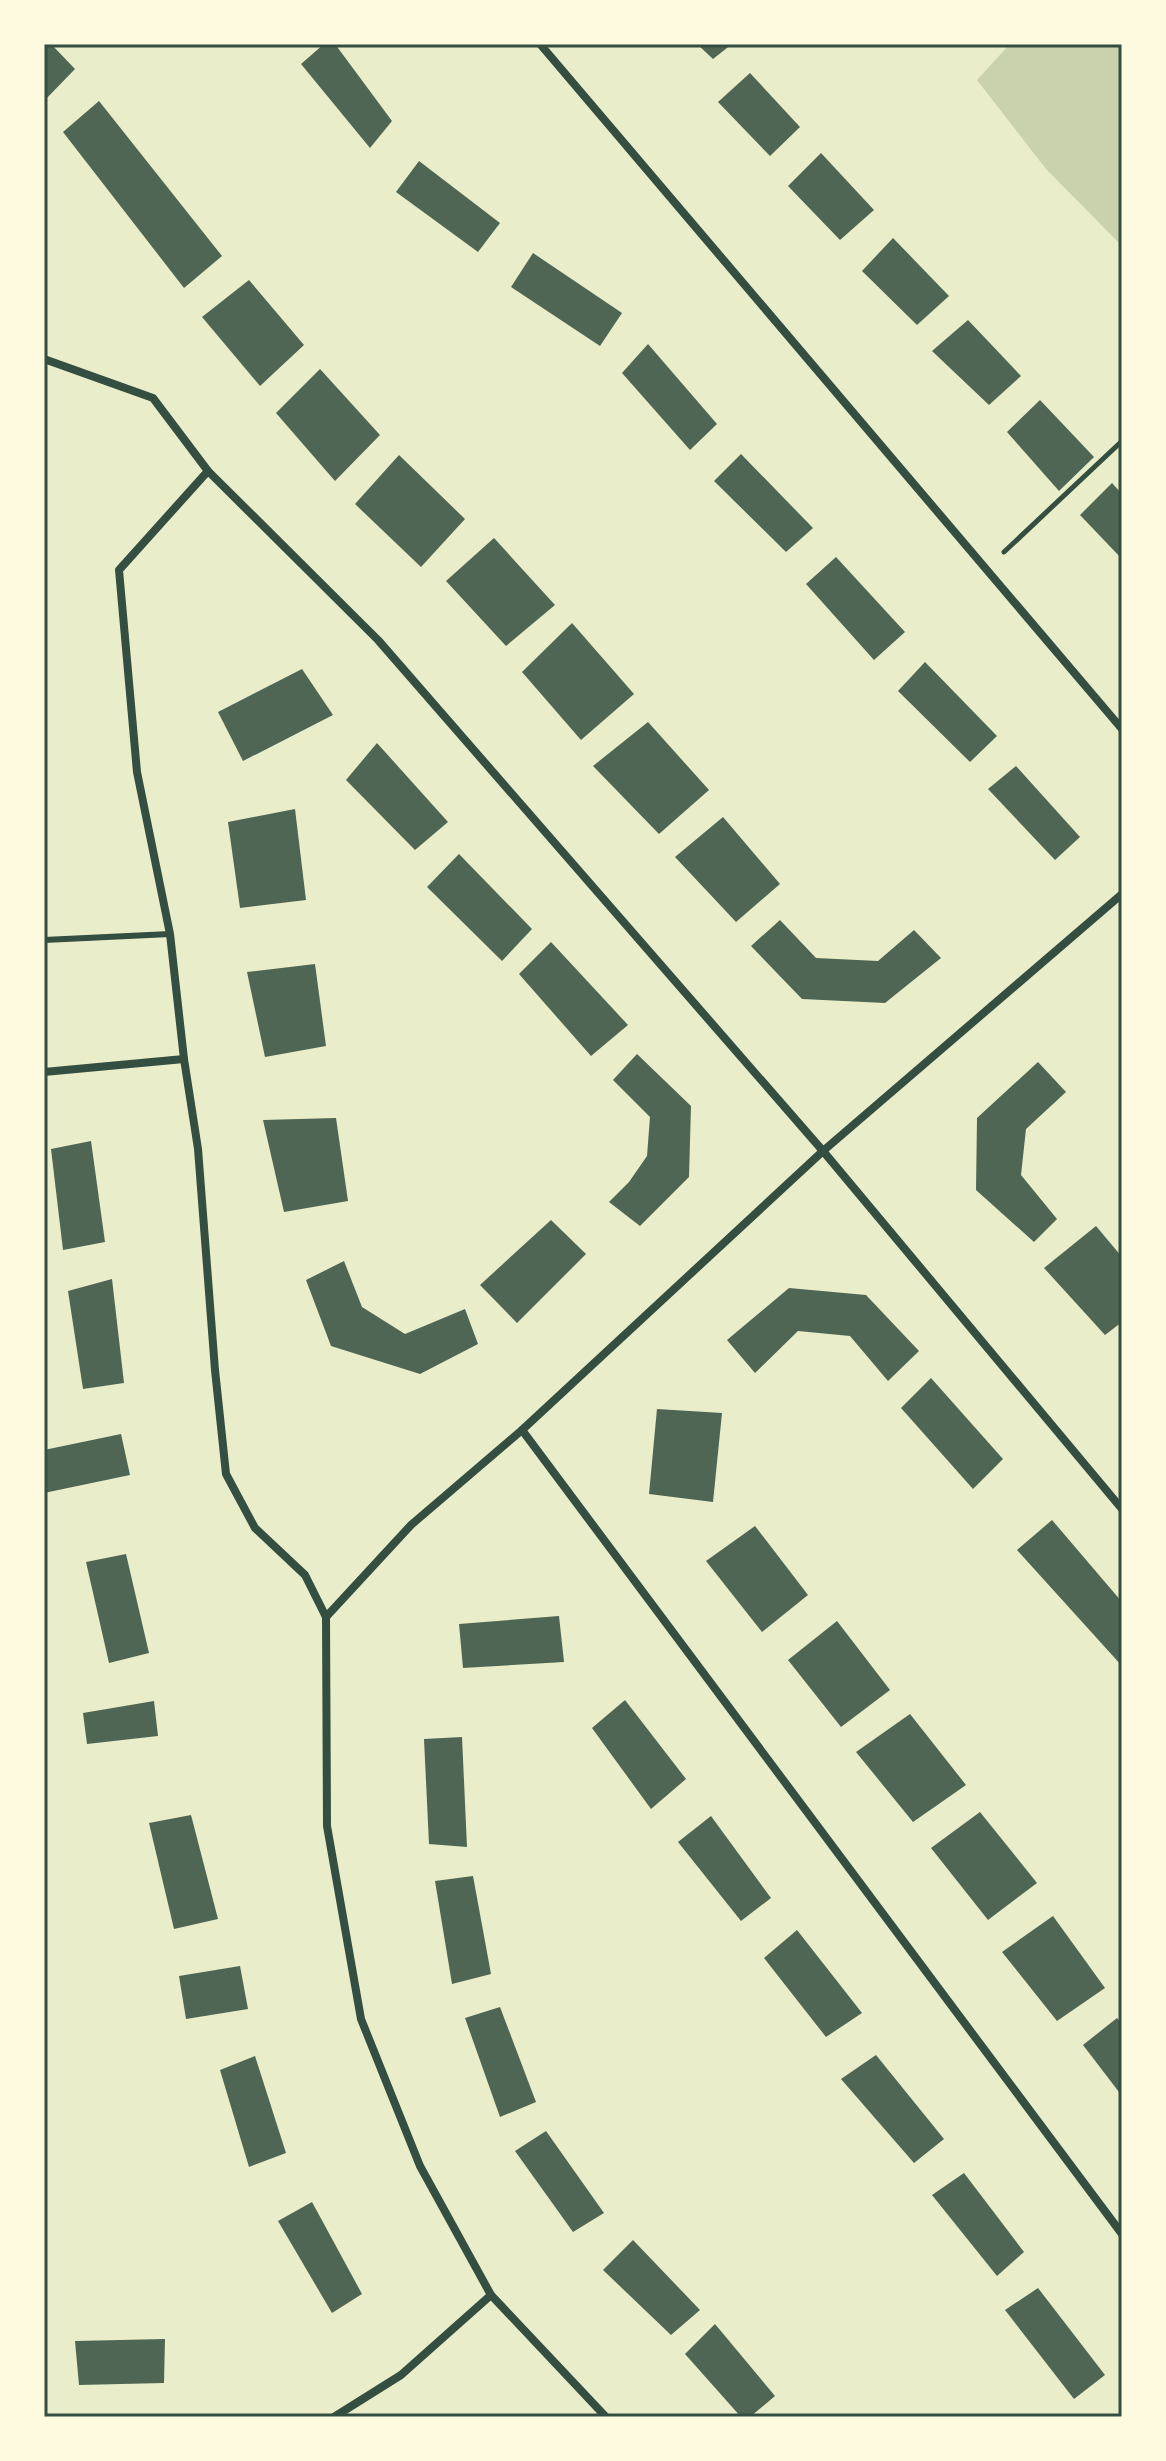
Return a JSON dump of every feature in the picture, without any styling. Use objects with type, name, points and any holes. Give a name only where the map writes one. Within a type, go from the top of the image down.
[{"type":"street","points":[[540,44],[1122,729]]},
{"type":"street","points":[[44,359],[153,398],[208,471],[378,640],[823,1151],[1122,1509]]},
{"type":"street","points":[[208,471],[119,570],[137,772],[170,934],[198,1149],[226,1474],[255,1528],[305,1575],[326,1617],[327,1826],[361,2019],[420,2166],[491,2295],[606,2417]]},
{"type":"street","points":[[326,1617],[411,1525],[522,1430],[823,1151],[1122,894]]},
{"type":"street","points":[[44,1072],[184,1059]]},
{"type":"street","points":[[522,1430],[1122,2234]]},
{"type":"street","points":[[334,2417],[401,2375],[491,2295]]},
{"type":"lane","points":[[44,940],[170,934]]},
{"type":"path","points":[[986,569],[1122,441]]},
{"type":"green space","points":[[1010,44],[1122,44],[1122,246],[1046,169],[977,80]]},
{"type":"building","points":[[44,44],[51,44],[75,69],[44,101]]},
{"type":"building","points":[[324,44],[335,44],[392,121],[370,148],[301,64]]},
{"type":"building","points":[[697,44],[732,44],[713,59]]},
{"type":"building","points":[[750,73],[800,127],[770,156],[718,102]]},
{"type":"building","points":[[99,101],[222,256],[184,288],[63,132]]},
{"type":"building","points":[[821,153],[874,210],[840,240],[788,186]]},
{"type":"building","points":[[419,161],[500,223],[478,252],[396,192]]},
{"type":"building","points":[[893,238],[949,296],[917,325],[862,271]]},
{"type":"building","points":[[533,253],[622,313],[600,346],[511,287]]},
{"type":"building","points":[[249,280],[304,345],[260,386],[202,317]]},
{"type":"building","points":[[968,320],[1021,376],[989,405],[932,351]]},
{"type":"building","points":[[648,344],[717,424],[690,450],[622,373]]},
{"type":"building","points":[[320,369],[380,435],[335,481],[276,413]]},
{"type":"building","points":[[1040,400],[1094,457],[1059,491],[1007,432]]},
{"type":"building","points":[[741,454],[813,528],[786,552],[714,481]]},
{"type":"building","points":[[399,455],[465,519],[421,567],[355,504]]},
{"type":"building","points":[[1112,483],[1122,494],[1122,559],[1080,515]]},
{"type":"building","points":[[494,538],[555,605],[506,646],[446,581]]},
{"type":"building","points":[[836,557],[905,632],[874,660],[806,584]]},
{"type":"building","points":[[572,623],[634,694],[581,740],[522,672]]},
{"type":"building","points":[[925,662],[997,736],[970,762],[898,691]]},
{"type":"building","points":[[302,669],[333,715],[243,761],[218,712]]},
{"type":"building","points":[[648,722],[709,790],[659,834],[593,766]]},
{"type":"building","points":[[377,743],[448,822],[415,850],[346,780]]},
{"type":"building","points":[[1016,766],[1080,837],[1055,860],[988,789]]},
{"type":"building","points":[[295,809],[306,900],[240,908],[228,822]]},
{"type":"building","points":[[723,817],[780,884],[736,922],[675,857]]},
{"type":"building","points":[[459,854],[532,929],[502,961],[427,887]]},
{"type":"building","points":[[780,920],[816,958],[878,961],[914,930],[941,958],[885,1003],[802,999],[751,946]]},
{"type":"building","points":[[551,942],[628,1025],[591,1056],[519,974]]},
{"type":"building","points":[[315,964],[326,1046],[265,1057],[247,972]]},
{"type":"building","points":[[637,1054],[691,1106],[689,1177],[640,1226],[609,1202],[629,1182],[647,1156],[650,1117],[613,1080]]},
{"type":"building","points":[[1038,1062],[1066,1092],[1026,1129],[1021,1175],[1057,1219],[1034,1242],[976,1190],[977,1118]]},
{"type":"building","points":[[336,1118],[348,1201],[284,1212],[263,1120]]},
{"type":"building","points":[[91,1141],[105,1242],[63,1250],[51,1149]]},
{"type":"building","points":[[551,1220],[586,1254],[517,1323],[480,1285]]},
{"type":"building","points":[[1096,1226],[1122,1257],[1122,1322],[1105,1335],[1044,1268]]},
{"type":"building","points":[[344,1261],[362,1307],[405,1334],[465,1309],[478,1344],[420,1374],[331,1346],[306,1280]]},
{"type":"building","points":[[112,1279],[124,1383],[83,1389],[68,1291]]},
{"type":"building","points":[[789,1288],[866,1295],[919,1351],[888,1381],[850,1336],[798,1331],[755,1373],[727,1340]]},
{"type":"building","points":[[931,1378],[1003,1459],[973,1489],[901,1408]]},
{"type":"building","points":[[657,1409],[722,1413],[713,1502],[649,1494]]},
{"type":"building","points":[[121,1434],[130,1475],[44,1493],[44,1450]]},
{"type":"building","points":[[1052,1520],[1122,1602],[1122,1666],[1017,1550]]},
{"type":"building","points":[[755,1526],[808,1595],[762,1632],[706,1561]]},
{"type":"building","points":[[126,1554],[149,1653],[109,1663],[86,1562]]},
{"type":"building","points":[[559,1616],[564,1662],[463,1668],[459,1624]]},
{"type":"building","points":[[837,1621],[890,1690],[841,1727],[788,1660]]},
{"type":"building","points":[[625,1700],[686,1779],[651,1809],[592,1728]]},
{"type":"building","points":[[154,1701],[158,1736],[87,1744],[83,1713]]},
{"type":"building","points":[[910,1714],[966,1785],[913,1822],[856,1752]]},
{"type":"building","points":[[462,1737],[467,1847],[429,1844],[424,1739]]},
{"type":"building","points":[[980,1812],[1037,1883],[988,1920],[931,1848]]},
{"type":"building","points":[[191,1815],[218,1919],[174,1929],[149,1823]]},
{"type":"building","points":[[711,1816],[771,1898],[741,1921],[678,1842]]},
{"type":"building","points":[[473,1876],[491,1974],[452,1984],[435,1881]]},
{"type":"building","points":[[1053,1916],[1105,1988],[1057,2021],[1002,1952]]},
{"type":"building","points":[[797,1930],[862,2013],[826,2037],[764,1958]]},
{"type":"building","points":[[240,1966],[248,2009],[186,2019],[179,1976]]},
{"type":"building","points":[[500,2007],[536,2102],[500,2117],[465,2018]]},
{"type":"building","points":[[1117,2018],[1122,2024],[1122,2096],[1083,2045]]},
{"type":"building","points":[[876,2055],[944,2139],[914,2163],[841,2079]]},
{"type":"building","points":[[255,2056],[286,2153],[249,2167],[220,2070]]},
{"type":"building","points":[[546,2131],[604,2213],[573,2232],[515,2151]]},
{"type":"building","points":[[964,2173],[1024,2252],[997,2276],[932,2195]]},
{"type":"building","points":[[312,2202],[362,2294],[332,2313],[278,2221]]},
{"type":"building","points":[[633,2240],[700,2310],[671,2335],[603,2270]]},
{"type":"building","points":[[1038,2288],[1105,2375],[1074,2399],[1005,2310]]},
{"type":"building","points":[[715,2324],[775,2396],[750,2417],[741,2417],[685,2354]]},
{"type":"building","points":[[165,2339],[164,2383],[79,2385],[75,2341]]}]
